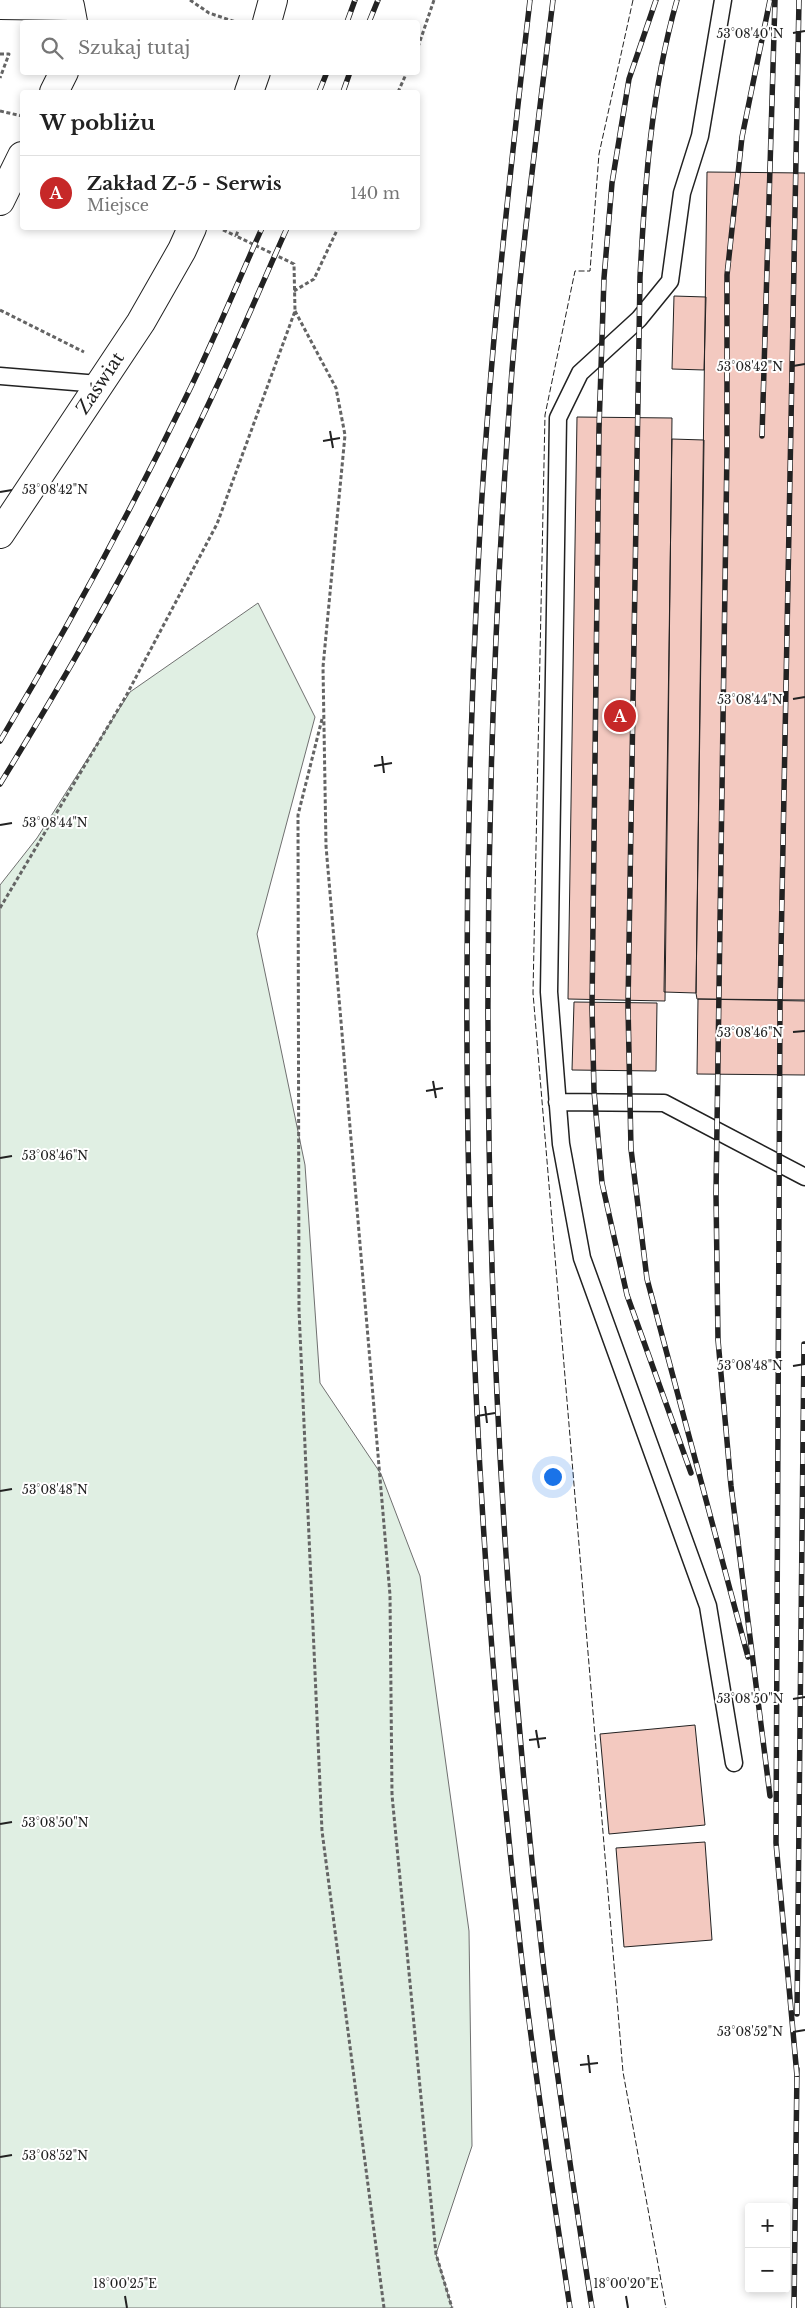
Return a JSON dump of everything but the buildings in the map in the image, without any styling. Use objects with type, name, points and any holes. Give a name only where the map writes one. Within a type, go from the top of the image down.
[{"type":"street","points":[[268,20],[273,0]]},
{"type":"street","points":[[0,5],[70,6],[73,20]]},
{"type":"street","points":[[55,90],[62,75]]},
{"type":"street","points":[[251,90],[255,75]]},
{"type":"street","points":[[0,201],[20,160]]},
{"type":"street","name":"Zaświat","points":[[0,534],[141,322],[182,250],[191,230]]},
{"type":"lane","points":[[723,0],[700,136],[682,193],[670,281],[639,319],[580,373],[558,418],[549,992],[561,1144],[582,1258],[708,1606],[734,1763]]},
{"type":"lane","points":[[0,376],[105,375]]},
{"type":"lane","points":[[557,1102],[664,1103],[805,1177]]},
{"type":"path","points":[[190,0],[209,13],[232,20]]},
{"type":"path","points":[[420,41],[434,0]]},
{"type":"path","points":[[0,54],[9,54],[0,78]]},
{"type":"path","points":[[399,90],[406,75]]},
{"type":"path","points":[[0,111],[20,116]]},
{"type":"path","points":[[0,908],[126,696],[216,524],[294,311],[294,264],[222,230]]},
{"type":"path","points":[[236,236],[238,230]]},
{"type":"path","points":[[294,291],[314,278],[337,230]]},
{"type":"path","points":[[0,310],[105,375]]},
{"type":"path","points":[[294,311],[336,388],[345,435],[323,667],[326,846],[390,1595],[392,1795],[436,2254],[452,2308]]},
{"type":"path","points":[[324,713],[298,815],[298,1310],[322,1831],[384,2308]]},
{"type":"green space","points":[[258,603],[315,717],[257,934],[305,1165],[320,1383],[381,1474],[420,1576],[469,1931],[472,2146],[436,2254],[452,2308],[0,2308],[0,885],[37,838],[130,692]]},
{"type":"railway","points":[[348,20],[355,0]]},
{"type":"railway","points":[[370,20],[378,0]]},
{"type":"railway","points":[[530,0],[499,284],[482,497],[471,742],[467,917],[467,1092],[478,1441],[489,1615],[504,1789],[522,1962],[544,2135],[570,2308]]},
{"type":"railway","points":[[553,0],[516,324],[499,569],[491,768],[488,968],[490,1167],[496,1366],[507,1565],[523,1764],[548,2005],[592,2308]]},
{"type":"railway","points":[[656,0],[629,79],[612,183],[604,278],[599,428],[592,1008],[594,1091],[602,1183],[627,1295],[691,1473]]},
{"type":"railway","points":[[677,0],[668,34],[655,103],[647,172],[640,277],[628,1006],[631,1149],[647,1279],[748,1657]]},
{"type":"railway","points":[[770,0],[742,137],[727,275],[727,450],[716,1194],[718,1340],[731,1486],[770,1796]]},
{"type":"railway","points":[[762,436],[775,0]]},
{"type":"railway","points":[[797,2076],[776,1843],[780,1003],[799,0]]},
{"type":"railway","points":[[320,90],[326,75]]},
{"type":"railway","points":[[344,90],[349,75]]},
{"type":"railway","points":[[0,741],[97,571],[164,441],[196,376],[261,230]]},
{"type":"railway","points":[[0,784],[56,691],[136,549],[219,381],[286,230]]},
{"type":"railway","points":[[797,2014],[804,1344]]},
{"type":"railway","points":[[794,2308],[797,2069]]},
{"type":"fence","points":[[633,0],[599,154],[590,271],[575,271],[545,415],[533,993],[623,2072],[666,2308]]},
{"type":"place","name":"Zakład Z-5 - Serwis","points":[[620,716]]}]
